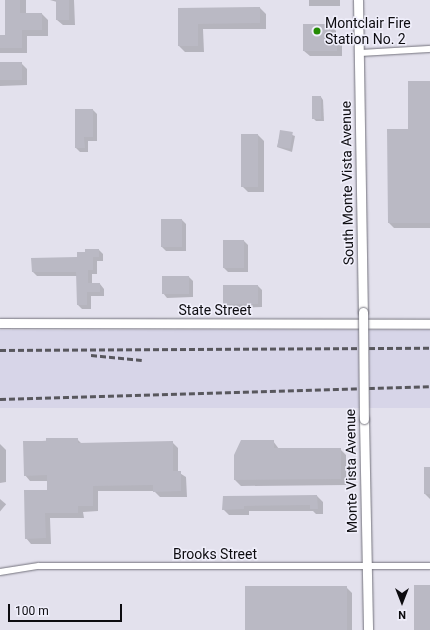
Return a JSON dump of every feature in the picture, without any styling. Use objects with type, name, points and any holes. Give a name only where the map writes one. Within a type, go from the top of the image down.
[{"type":"main road","points":[[358,0],[359,53]]},
{"type":"main road","name":"South Monte Vista Avenue","points":[[359,53],[363,312]]},
{"type":"main road","name":"Monte Vista Avenue","points":[[363,312],[368,630]]},
{"type":"main road","name":"State Street","points":[[0,323],[430,324]]},
{"type":"street","points":[[359,53],[430,49]]},
{"type":"street","name":"Brooks Street","points":[[0,572],[39,566],[430,566]]},
{"type":"shaded area","points":[[0,330],[430,330],[430,408],[0,408]]},
{"type":"building","points":[[5,0],[20,0],[20,13],[42,13],[42,30],[22,30],[22,48],[0,48],[0,35],[5,35]]},
{"type":"building","points":[[56,0],[69,0],[69,20],[56,20]]},
{"type":"building","points":[[260,7],[260,23],[198,24],[198,46],[178,46],[178,8]]},
{"type":"building","name":"Montclair Fire Station No. 2","points":[[303,24],[331,24],[331,38],[337,38],[337,51],[303,51]]},
{"type":"building","points":[[0,62],[22,62],[22,80],[0,80]]},
{"type":"building","points":[[408,81],[430,81],[430,223],[388,223],[387,129],[408,129]]},
{"type":"building","points":[[312,96],[321,96],[321,119],[312,119]]},
{"type":"building","points":[[75,109],[93,109],[93,137],[84,137],[85,148],[75,148]]},
{"type":"building","points":[[280,130],[293,132],[290,149],[277,147]]},
{"type":"building","points":[[241,134],[258,134],[258,187],[241,187]]},
{"type":"building","points":[[161,219],[182,219],[182,247],[161,247]]},
{"type":"building","points":[[223,240],[244,240],[244,268],[223,268]]},
{"type":"building","points":[[85,249],[99,249],[99,257],[93,257],[93,270],[88,270],[88,283],[100,283],[100,292],[87,292],[87,305],[77,305],[76,272],[32,272],[31,258],[77,257],[77,252],[85,252]]},
{"type":"building","points":[[162,276],[189,276],[189,294],[162,294]]},
{"type":"building","points":[[223,285],[258,285],[258,304],[223,304]]},
{"type":"building","points":[[46,438],[78,438],[78,443],[173,441],[173,471],[181,471],[181,491],[153,492],[153,485],[93,486],[93,506],[78,506],[78,513],[45,513],[46,538],[25,539],[24,490],[47,490],[47,475],[24,476],[23,441],[46,441]]},
{"type":"building","points":[[241,440],[274,440],[274,448],[341,448],[341,479],[234,480],[234,455]]},
{"type":"building","points":[[424,467],[430,467],[430,494],[424,494]]},
{"type":"building","points":[[317,495],[318,509],[310,509],[310,505],[244,506],[244,509],[222,510],[223,496]]},
{"type":"building","points":[[414,585],[430,585],[430,630],[414,630]]},
{"type":"building","points":[[245,586],[347,586],[347,630],[245,630]]},
{"type":"railway","points":[[0,350],[430,348]]},
{"type":"railway","points":[[91,355],[142,360]]},
{"type":"railway","points":[[0,399],[430,386]]},
{"type":"place","name":"Montclair Fire Station No. 2","points":[[317,31]]}]
